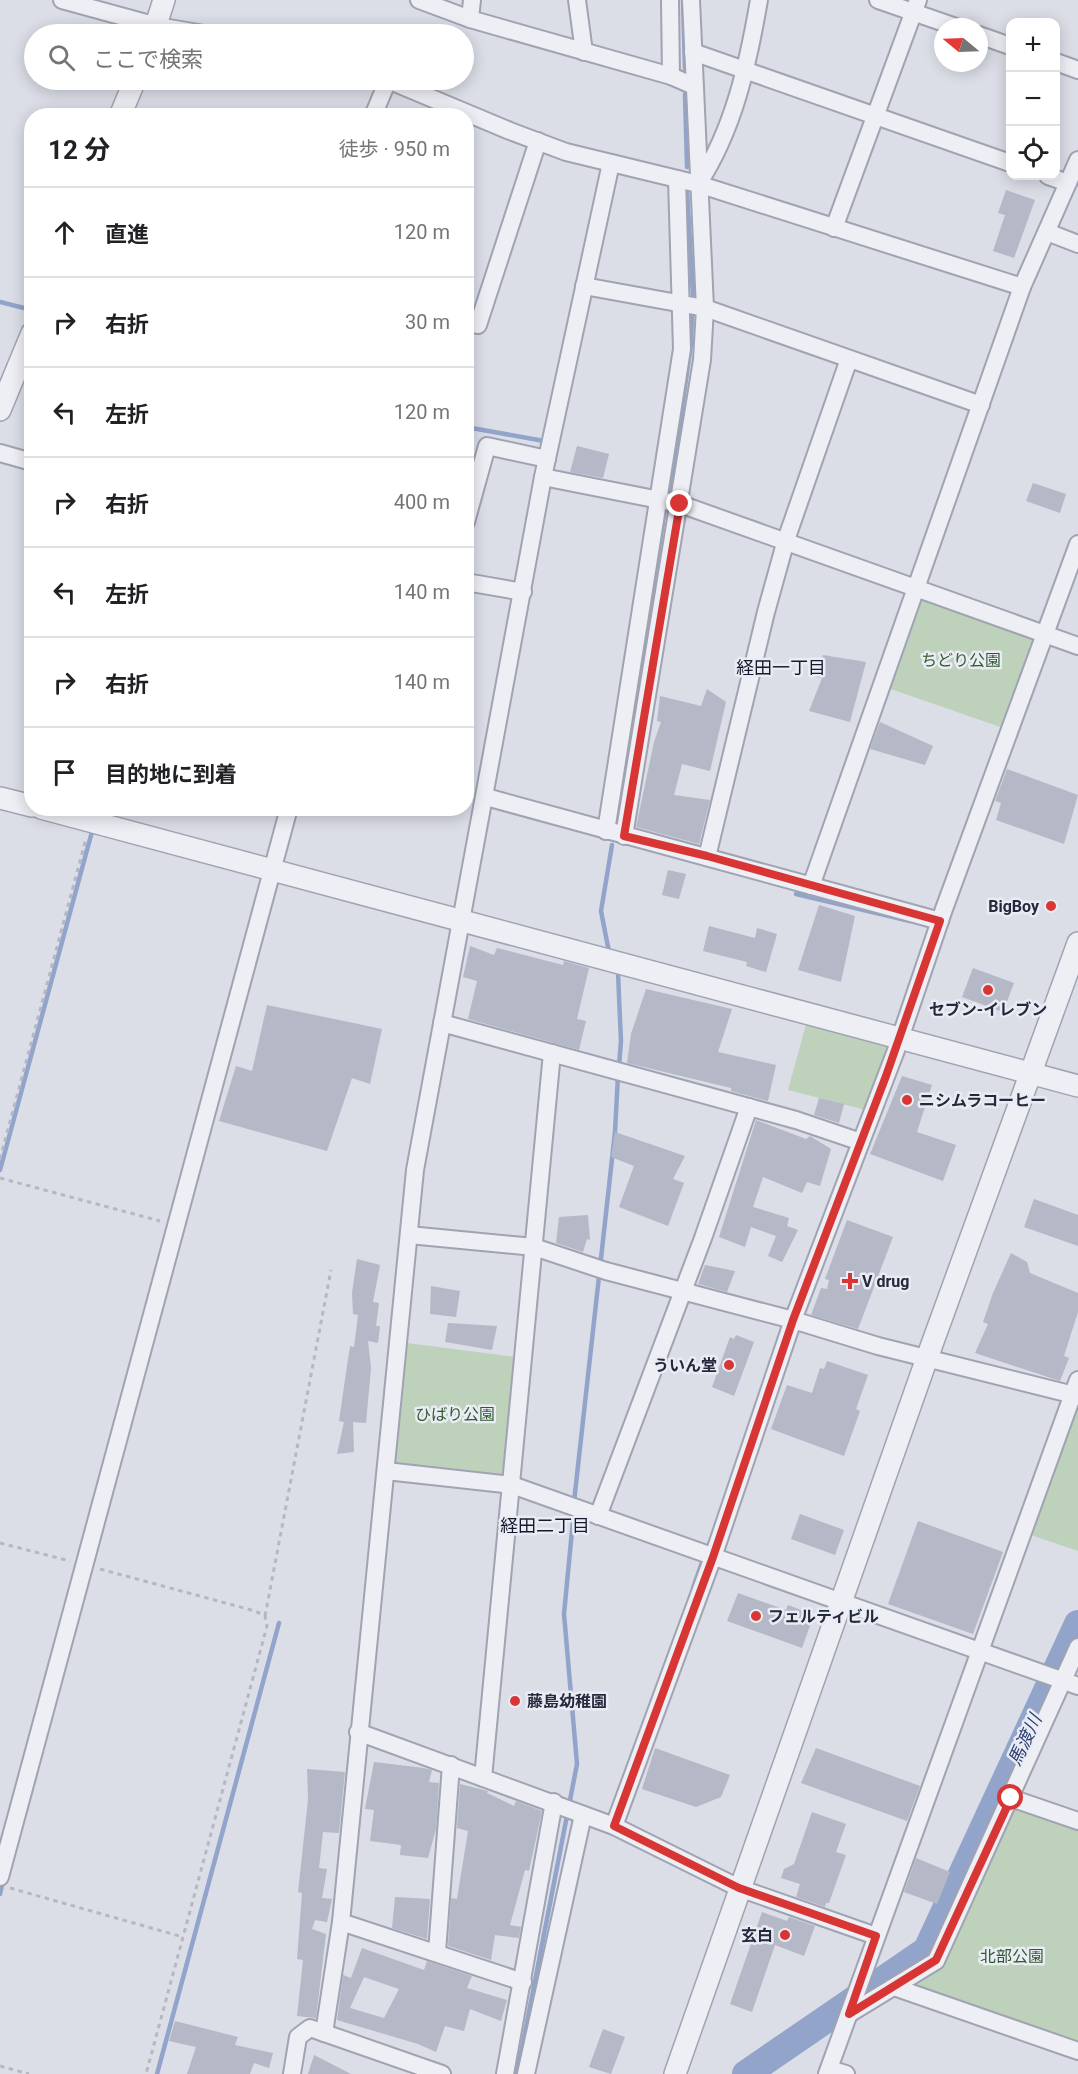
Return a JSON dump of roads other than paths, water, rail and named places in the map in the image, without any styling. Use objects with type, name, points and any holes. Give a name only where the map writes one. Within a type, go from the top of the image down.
[{"type":"street","points":[[62,0],[136,24]]},
{"type":"street","points":[[157,24],[164,0]]},
{"type":"street","points":[[419,0],[470,19],[671,76],[694,86]]},
{"type":"street","points":[[470,19],[472,0]]},
{"type":"street","points":[[577,0],[584,52]]},
{"type":"street","points":[[670,0],[671,76]]},
{"type":"street","points":[[624,836],[702,360],[705,308],[691,0]]},
{"type":"street","points":[[698,183],[715,158],[747,71],[759,0]]},
{"type":"street","points":[[878,0],[916,6],[939,18]]},
{"type":"street","points":[[834,228],[916,6]]},
{"type":"street","points":[[988,38],[1006,44]]},
{"type":"street","points":[[693,52],[1006,161]]},
{"type":"street","points":[[1060,63],[1078,70]]},
{"type":"street","points":[[123,108],[131,90]]},
{"type":"street","points":[[376,108],[384,90]]},
{"type":"street","points":[[408,90],[445,108]]},
{"type":"street","points":[[474,122],[611,163],[698,183],[1022,287]]},
{"type":"street","points":[[474,324],[478,325],[538,141]]},
{"type":"street","points":[[811,886],[1022,287],[1078,160]]},
{"type":"street","points":[[324,2032],[341,1922],[415,1170],[486,796],[543,477],[611,163]]},
{"type":"street","points":[[606,831],[682,349],[677,179]]},
{"type":"street","points":[[1059,180],[1068,183]]},
{"type":"street","points":[[1047,231],[1078,244]]},
{"type":"street","points":[[584,286],[705,308],[981,405]]},
{"type":"street","points":[[0,410],[24,352]]},
{"type":"street","points":[[707,856],[766,612],[786,540],[849,359]]},
{"type":"street","points":[[474,493],[487,446],[547,459]]},
{"type":"street","points":[[0,453],[24,460]]},
{"type":"street","points":[[543,477],[680,504],[1078,646]]},
{"type":"street","points":[[614,1826],[713,1557],[793,1320],[900,1039],[940,921],[1078,544]]},
{"type":"street","points":[[474,583],[523,592]]},
{"type":"street","points":[[486,796],[624,836],[707,856],[940,921]]},
{"type":"street","points":[[0,798],[24,804]]},
{"type":"street","points":[[96,816],[272,870],[461,922],[1078,1086]]},
{"type":"street","points":[[1,1881],[287,816]]},
{"type":"street","points":[[675,2074],[927,1358],[1078,943]]},
{"type":"street","points":[[442,1023],[749,1107],[861,1142]]},
{"type":"street","points":[[483,1778],[513,1485],[552,1053]]},
{"type":"street","points":[[598,1516],[684,1291],[749,1107]]},
{"type":"street","points":[[409,1235],[534,1247],[606,1271],[927,1358],[1076,1390],[828,2071],[846,2074]]},
{"type":"street","points":[[386,1471],[513,1485],[1070,1683]]},
{"type":"street","points":[[849,2014],[936,1960],[1011,1798],[1070,1683],[1078,1647]]},
{"type":"street","points":[[358,1732],[554,1802],[614,1826],[739,1888],[876,1936]]},
{"type":"street","points":[[437,1952],[451,1766]]},
{"type":"street","points":[[1011,1798],[1078,1821]]},
{"type":"street","points":[[505,2074],[554,1802]]},
{"type":"street","points":[[526,2074],[583,1815]]},
{"type":"street","points":[[341,1922],[523,1982]]},
{"type":"street","points":[[894,1987],[1078,2051]]},
{"type":"street","points":[[292,2074],[298,2037],[310,2028],[442,2074]]},
{"type":"waterway","points":[[683,0],[685,69]]},
{"type":"waterway","points":[[685,94],[687,167]]},
{"type":"waterway","points":[[687,191],[693,295]]},
{"type":"waterway","points":[[0,302],[24,308]]},
{"type":"waterway","points":[[670,494],[691,344],[692,314]]},
{"type":"waterway","points":[[474,428],[544,441]]},
{"type":"waterway","points":[[616,826],[665,509]]},
{"type":"waterway","points":[[0,1170],[93,828]]},
{"type":"waterway","points":[[609,952],[601,911],[612,845]]},
{"type":"waterway","points":[[796,894],[910,921]]},
{"type":"waterway","points":[[618,973],[621,1041],[619,1066]]},
{"type":"waterway","points":[[574,1502],[615,1132],[618,1075]]},
{"type":"waterway","points":[[517,2074],[577,1764],[564,1614],[574,1510]]},
{"type":"waterway","points":[[693,1588],[704,1557]]},
{"type":"waterway","points":[[157,2074],[279,1623]]},
{"type":"waterway","name":"馬渡川","points":[[746,2074],[927,1950],[1078,1624]]},
{"type":"waterway","points":[[0,1894],[2,1885]]},
{"type":"place","name":"BigBoy","points":[[1051,906]]},
{"type":"place","name":"セブン-イレブン","points":[[988,990]]},
{"type":"place","name":"ニシムラコーヒー","points":[[907,1100]]},
{"type":"place","name":"V drug","points":[[850,1281]]},
{"type":"place","name":"ういん堂","points":[[729,1365]]},
{"type":"place","name":"フェルティビル","points":[[756,1616]]},
{"type":"place","name":"藤島幼稚園","points":[[515,1701]]},
{"type":"place","name":"玄白","points":[[785,1935]]},
{"type":"district","name":"経田一丁目","points":[[781,668]]},
{"type":"district","name":"経田二丁目","points":[[545,1526]]},
{"type":"park label","name":"ちどり公園","points":[[961,660]]},
{"type":"park label","name":"ひばり公園","points":[[455,1414]]},
{"type":"park label","name":"北部公園","points":[[1012,1956]]}]
